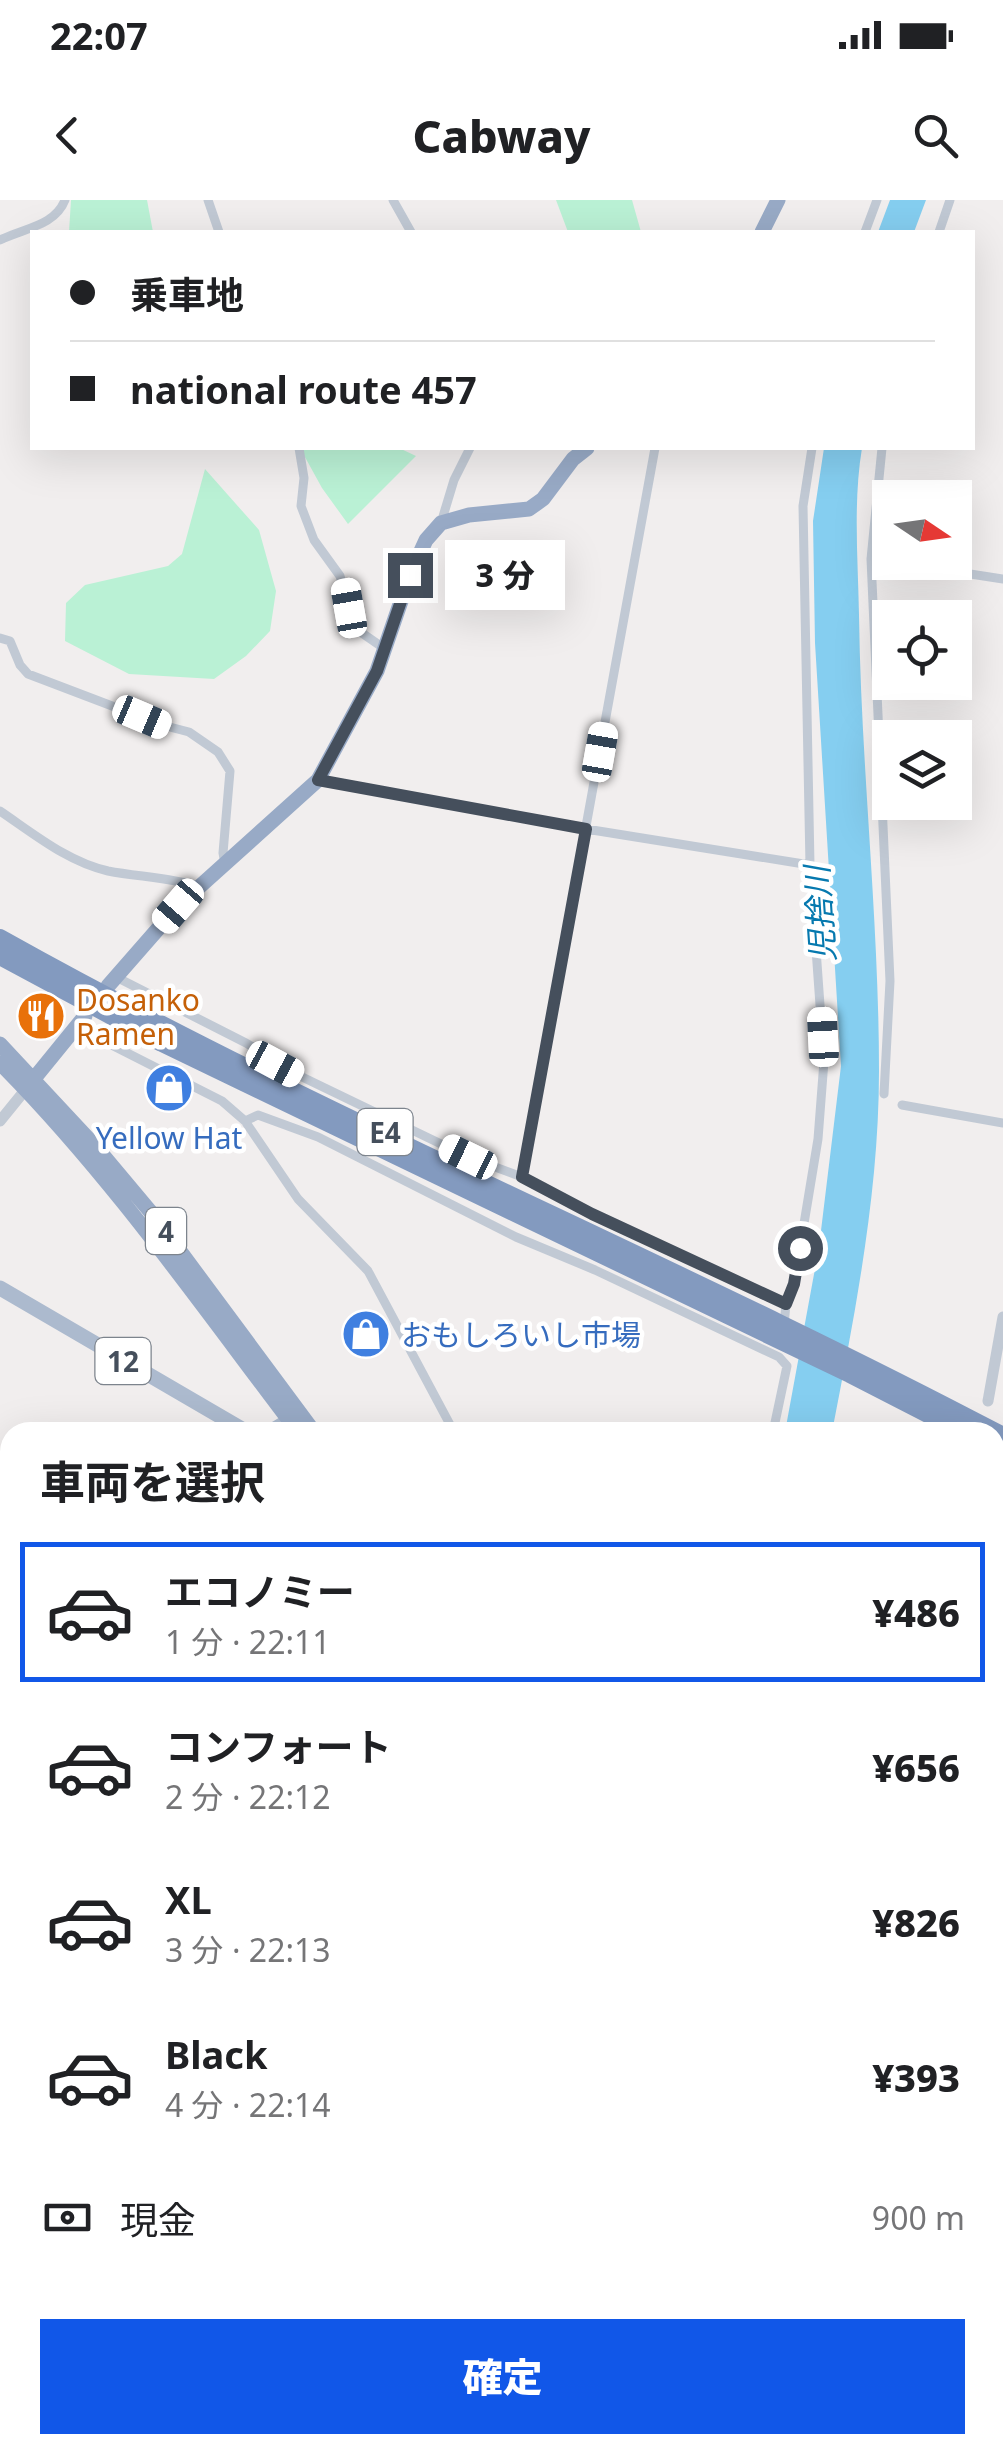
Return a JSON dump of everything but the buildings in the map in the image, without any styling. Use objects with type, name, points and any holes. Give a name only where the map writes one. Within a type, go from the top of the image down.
[{"type":"highway","points":[[763,230],[778,200]]},
{"type":"highway","points":[[112,982],[178,906],[318,780],[386,649],[426,540],[441,523],[470,515],[529,509],[543,499],[584,450]]},
{"type":"highway","name":"E4","points":[[0,938],[171,1030],[771,1327],[973,1422]]},
{"type":"highway","name":"E4","points":[[0,956],[162,1043],[771,1327]]},
{"type":"highway","points":[[30,1084],[81,1021]]},
{"type":"highway","name":"4","points":[[0,1044],[296,1422]]},
{"type":"highway","name":"4","points":[[0,1064],[30,1084]]},
{"type":"highway","name":"E4","points":[[853,1367],[946,1422]]},
{"type":"main road","name":"12","points":[[0,1288],[230,1422]]},
{"type":"street","points":[[0,240],[48,222],[58,215],[65,200]]},
{"type":"street","points":[[208,200],[218,230]]},
{"type":"street","points":[[392,200],[410,230]]},
{"type":"street","points":[[866,230],[876,200]]},
{"type":"street","points":[[940,230],[950,200]]},
{"type":"street","points":[[299,450],[304,478],[301,506],[314,540],[340,576],[359,631],[386,649]]},
{"type":"street","points":[[441,523],[454,480],[469,450]]},
{"type":"street","points":[[522,1177],[655,450]]},
{"type":"street","points":[[779,1357],[822,1106],[823,1045],[810,864],[803,506],[812,450]]},
{"type":"street","points":[[882,450],[871,559],[890,981],[884,1094]]},
{"type":"street","points":[[972,574],[1003,579]]},
{"type":"street","points":[[0,638],[10,641],[28,674],[189,732],[218,752],[230,771],[223,853],[226,866]]},
{"type":"street","points":[[318,780],[586,829],[810,864]]},
{"type":"street","points":[[0,811],[78,860],[106,870],[200,887]]},
{"type":"street","points":[[112,982],[246,1043],[298,1076],[468,1157],[522,1177],[786,1304]]},
{"type":"street","points":[[81,1021],[222,1101],[245,1121],[298,1200],[368,1271],[449,1422]]},
{"type":"street","points":[[0,1121],[30,1084]]},
{"type":"street","points":[[902,1105],[1003,1123]]},
{"type":"street","points":[[245,1121],[258,1115],[318,1137],[516,1237],[596,1270],[779,1357],[788,1366],[775,1422]]},
{"type":"street","points":[[988,1402],[1003,1317]]},
{"type":"street","points":[[991,1384],[1003,1392]]},
{"type":"green space","points":[[71,200],[147,200],[153,230],[69,230]]},
{"type":"green space","points":[[556,200],[632,200],[640,230],[567,230]]},
{"type":"green space","points":[[301,450],[403,450],[416,456],[348,524]]},
{"type":"green space","points":[[205,469],[259,530],[276,591],[270,631],[246,656],[214,679],[129,674],[65,641],[66,603],[85,585],[168,566],[182,554]]},
{"type":"water","points":[[890,200],[926,200],[915,230],[879,230]]},
{"type":"water","points":[[824,450],[862,450],[857,552],[876,957],[879,1071],[875,1162],[864,1253],[834,1422],[787,1422],[819,1247],[841,1066],[815,643],[813,521]]},
{"type":"place","name":"Dosanko Ramen","points":[[41,1016]]},
{"type":"place","name":"Yellow Hat","points":[[169,1088]]},
{"type":"place","name":"おもしろいし市場","points":[[366,1334]]},
{"type":"route","points":[[410,575],[377,671],[318,780],[586,829],[522,1177],[786,1304],[800,1248]]},
{"type":"water label","name":"児捨川","points":[[819,914]]}]
